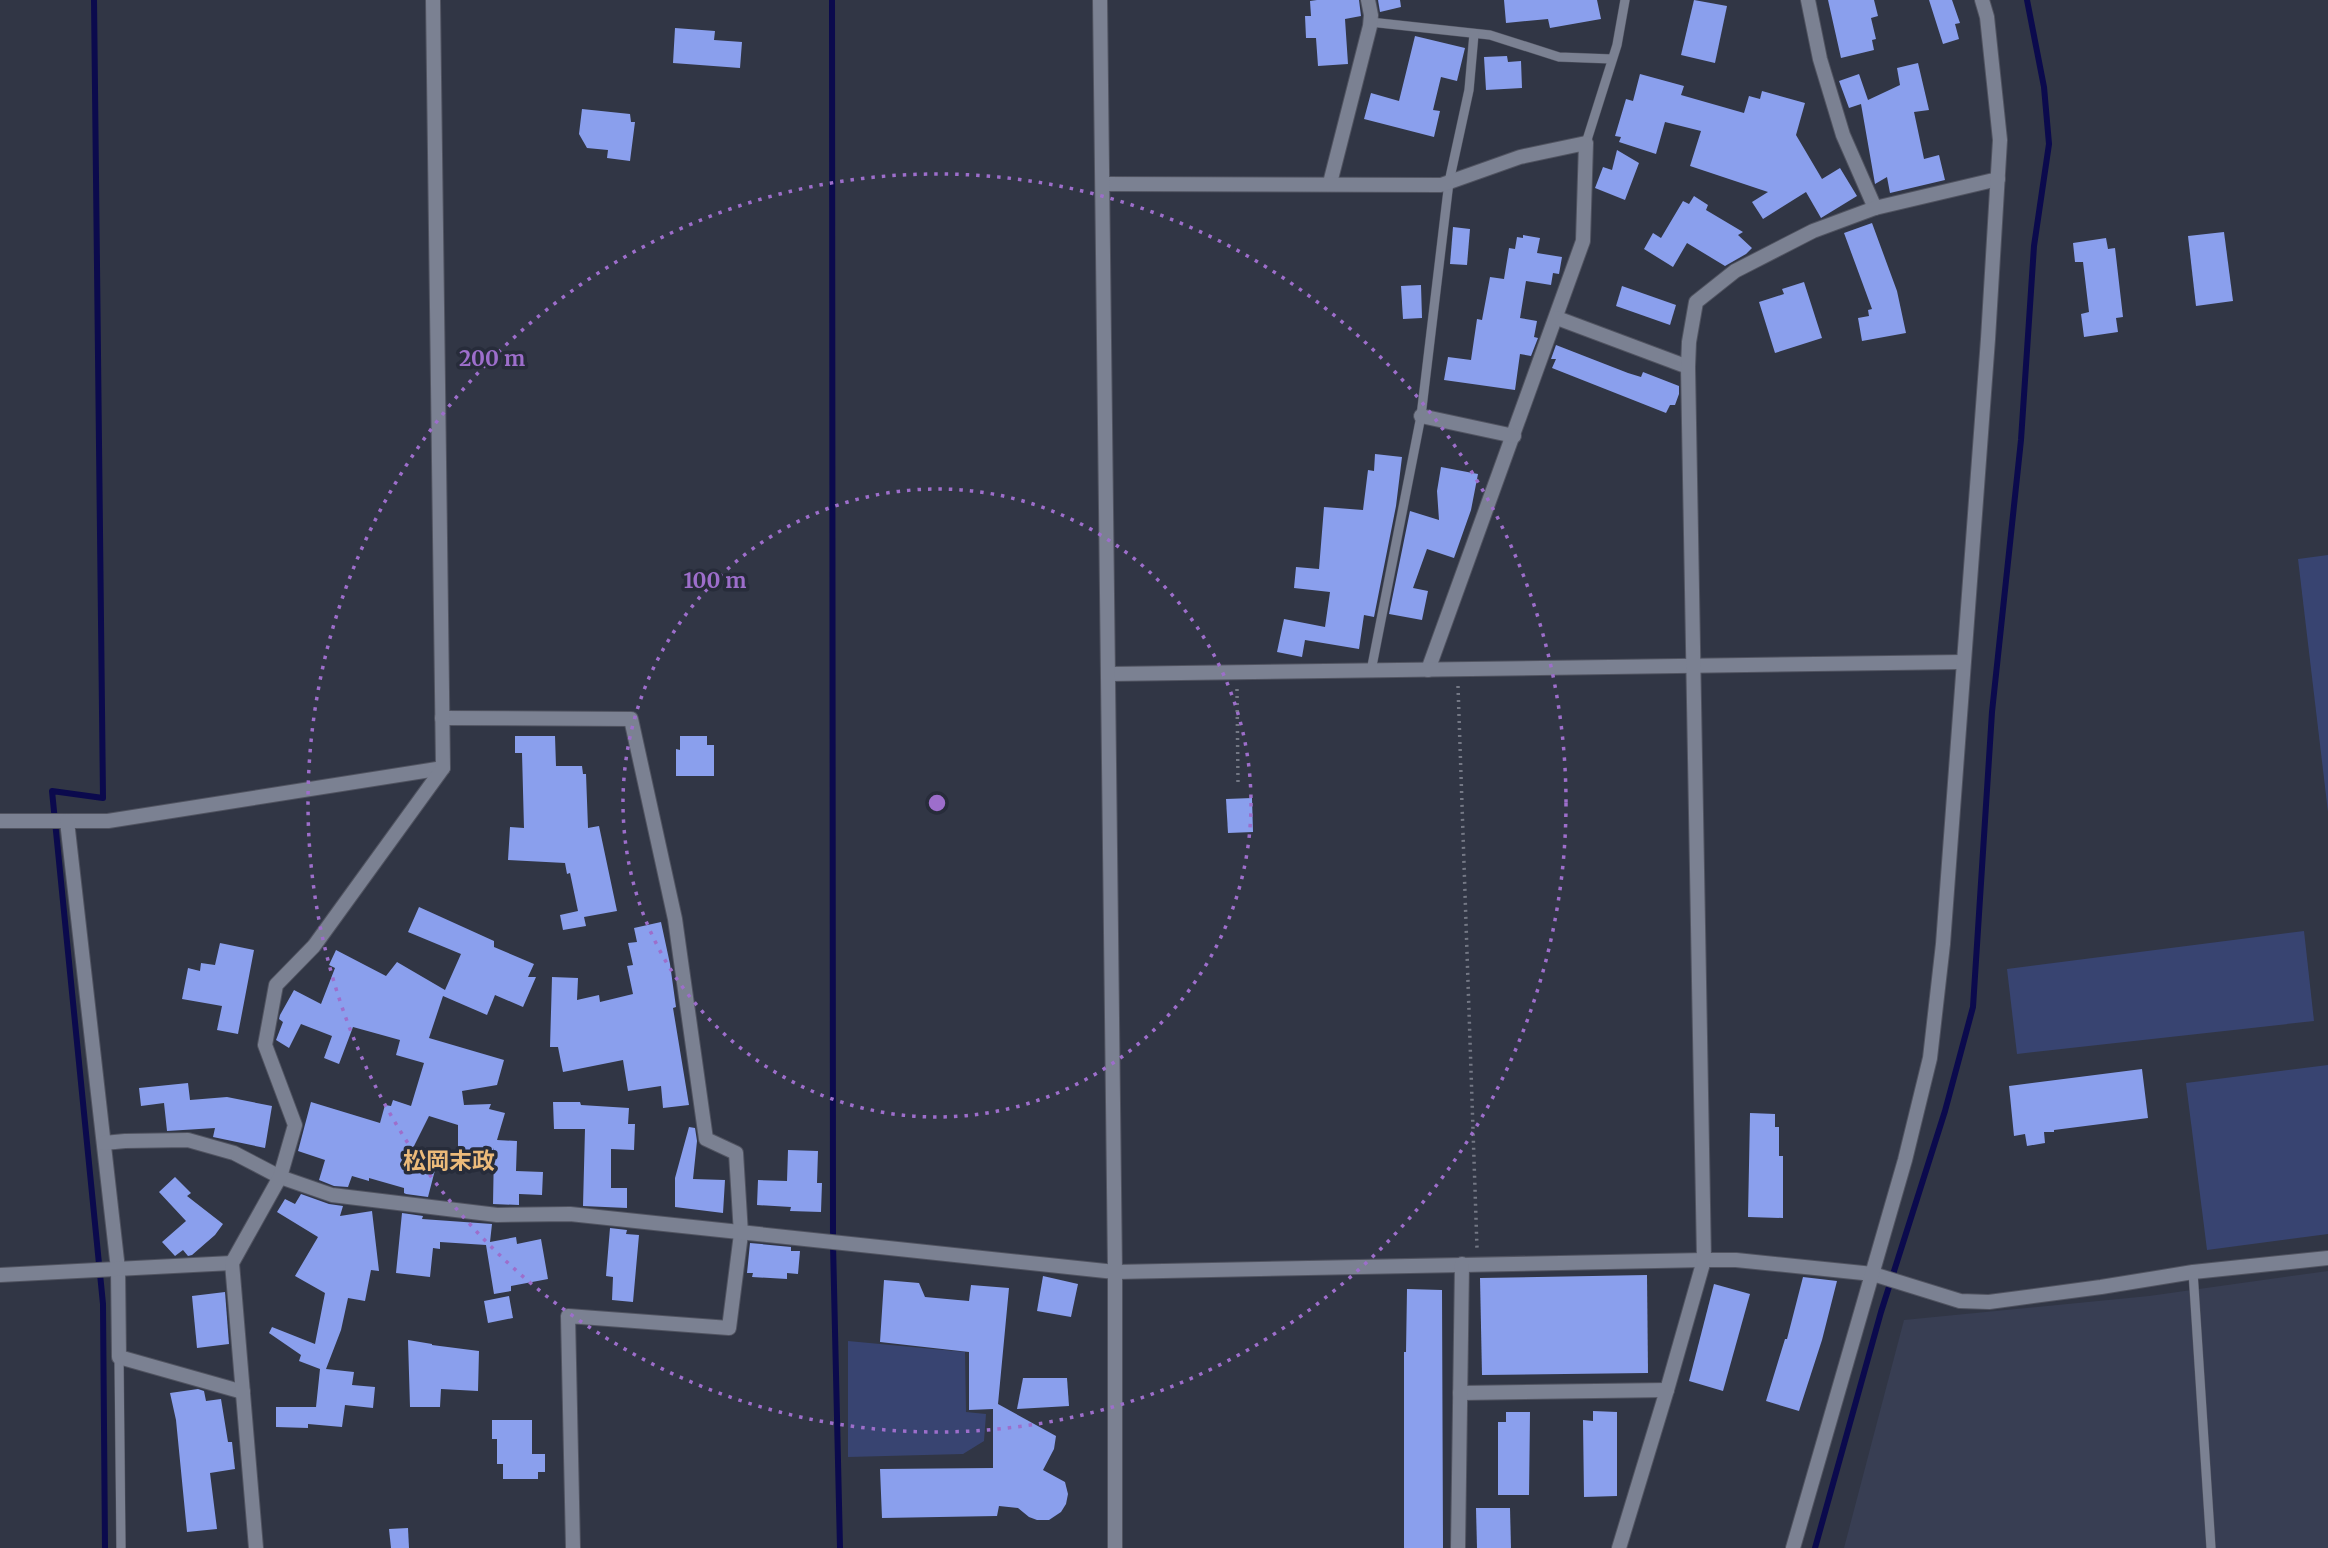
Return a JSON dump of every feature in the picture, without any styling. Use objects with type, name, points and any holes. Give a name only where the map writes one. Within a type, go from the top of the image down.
[{"type":"street","points":[[256,1548],[232,1263],[280,1177],[295,1125],[265,1045],[276,985],[314,946],[443,768],[433,0]]},
{"type":"street","points":[[1100,0],[1115,1272],[1115,1548]]},
{"type":"street","points":[[1329,183],[1370,22],[1368,0]]},
{"type":"street","points":[[1808,0],[1820,59],[1843,135],[1875,208]]},
{"type":"street","points":[[1793,1548],[1906,1160],[1930,1058],[1942,944],[1988,339],[2000,140],[1983,0]]},
{"type":"street","points":[[1103,184],[1441,185],[1520,157],[1586,143],[1583,241],[1428,670]]},
{"type":"street","points":[[1619,1548],[1704,1260],[1688,367],[1696,302],[1735,271],[1813,231],[1875,208],[1998,179]]},
{"type":"street","points":[[1557,317],[1688,367]]},
{"type":"street","points":[[1421,416],[1514,436]]},
{"type":"street","points":[[1109,674],[1962,662]]},
{"type":"street","points":[[442,718],[631,719],[675,919],[706,1139],[736,1153],[741,1234],[729,1328],[568,1316],[573,1548]]},
{"type":"street","points":[[0,821],[108,821],[443,768]]},
{"type":"street","points":[[67,821],[118,1269],[119,1357],[243,1392]]},
{"type":"street","points":[[104,1143],[125,1140],[188,1140],[234,1153],[280,1177],[332,1195],[497,1215],[570,1214],[1115,1272],[1736,1261],[1873,1274],[1960,1301],[1989,1301],[2193,1272],[2328,1258]]},
{"type":"street","points":[[0,1275],[232,1263]]},
{"type":"street","points":[[1458,1548],[1460,1393],[1470,1264]]},
{"type":"street","points":[[1460,1393],[1667,1390]]},
{"type":"lane","points":[[1586,143],[1617,45],[1625,0]]},
{"type":"lane","points":[[1370,22],[1490,35],[1559,57],[1612,59]]},
{"type":"lane","points":[[1371,671],[1421,416],[1449,182],[1469,90],[1474,34]]},
{"type":"lane","points":[[2193,1272],[2211,1548]]},
{"type":"lane","points":[[119,1357],[121,1548]]},
{"type":"path","points":[[1458,669],[1470,1264]]},
{"type":"path","points":[[1236,673],[1238,782]]},
{"type":"shaded area","points":[[2328,555],[2328,812],[2298,559]]},
{"type":"shaded area","points":[[2304,931],[2314,1021],[2017,1054],[2007,969]]},
{"type":"shaded area","points":[[2328,1065],[2328,1234],[2207,1250],[2186,1083]]},
{"type":"shaded area","points":[[2328,1271],[2328,1548],[1844,1548],[1904,1320],[2149,1296]]},
{"type":"shaded area","points":[[848,1341],[965,1352],[966,1412],[986,1414],[984,1441],[963,1454],[848,1457]]},
{"type":"building","points":[[1359,0],[1361,16],[1345,19],[1348,64],[1318,66],[1316,38],[1306,38],[1305,16],[1311,16],[1310,1]]},
{"type":"building","points":[[1378,0],[1400,0],[1401,7],[1380,12]]},
{"type":"building","points":[[1504,0],[1597,0],[1601,19],[1550,28],[1548,19],[1506,23]]},
{"type":"building","points":[[1694,0],[1727,6],[1715,63],[1681,55]]},
{"type":"building","points":[[1828,0],[1874,0],[1878,16],[1871,18],[1876,39],[1872,40],[1874,50],[1841,58]]},
{"type":"building","points":[[1929,0],[1952,0],[1960,23],[1955,24],[1959,39],[1943,44]]},
{"type":"building","points":[[675,28],[715,31],[714,40],[742,42],[740,68],[673,63]]},
{"type":"building","points":[[1415,36],[1465,48],[1457,81],[1441,77],[1433,110],[1440,111],[1434,137],[1364,119],[1371,93],[1399,101]]},
{"type":"building","points":[[1507,56],[1508,62],[1521,61],[1522,88],[1486,90],[1484,57]]},
{"type":"building","points":[[1918,63],[1929,110],[1914,112],[1924,159],[1939,155],[1945,180],[1890,193],[1887,177],[1875,184],[1861,104],[1849,108],[1839,81],[1859,74],[1868,100],[1900,85],[1897,68]]},
{"type":"building","points":[[1640,74],[1684,86],[1681,95],[1744,113],[1749,96],[1760,99],[1762,91],[1805,103],[1796,135],[1822,179],[1840,168],[1857,196],[1821,218],[1806,192],[1763,219],[1752,202],[1768,192],[1690,166],[1701,131],[1665,122],[1656,154],[1619,142],[1621,137],[1615,136],[1626,99],[1633,101]]},
{"type":"building","points":[[582,109],[630,114],[631,122],[635,122],[630,161],[607,158],[608,150],[587,148],[579,134]]},
{"type":"building","points":[[1617,150],[1639,163],[1625,200],[1595,188],[1603,167],[1612,170]]},
{"type":"building","points":[[1694,196],[1708,205],[1706,210],[1743,232],[1738,235],[1752,248],[1746,254],[1725,266],[1687,243],[1673,267],[1644,249],[1653,233],[1661,238],[1683,201],[1689,204]]},
{"type":"building","points":[[1872,223],[1897,291],[1906,333],[1862,341],[1858,318],[1869,316],[1868,310],[1872,309],[1844,233]]},
{"type":"building","points":[[1453,227],[1470,229],[1467,265],[1450,264]]},
{"type":"building","points":[[2224,232],[2233,301],[2196,306],[2188,236]]},
{"type":"building","points":[[1523,235],[1540,238],[1537,253],[1562,257],[1559,274],[1553,273],[1551,285],[1526,281],[1520,318],[1537,321],[1534,337],[1538,338],[1531,356],[1520,354],[1515,390],[1444,380],[1448,357],[1471,360],[1477,319],[1482,320],[1490,277],[1504,279],[1509,248],[1515,249],[1517,237],[1523,238]]},
{"type":"building","points":[[2106,238],[2108,249],[2115,248],[2123,317],[2116,318],[2118,332],[2084,337],[2081,314],[2089,312],[2083,262],[2075,262],[2073,243]]},
{"type":"building","points":[[1804,282],[1822,338],[1775,353],[1759,302],[1784,294],[1782,289]]},
{"type":"building","points":[[1421,285],[1422,318],[1403,319],[1401,286]]},
{"type":"building","points":[[1622,286],[1676,305],[1670,325],[1616,306]]},
{"type":"building","points":[[1556,345],[1628,373],[1641,377],[1643,372],[1679,386],[1675,405],[1670,405],[1666,413],[1552,368],[1556,359],[1551,359]]},
{"type":"building","points":[[1375,454],[1402,457],[1396,506],[1374,617],[1364,615],[1359,649],[1305,640],[1302,657],[1277,652],[1284,619],[1325,627],[1330,592],[1294,588],[1296,567],[1319,569],[1324,507],[1363,510],[1368,470],[1374,471]]},
{"type":"building","points":[[1441,467],[1478,474],[1471,510],[1454,558],[1427,549],[1413,588],[1428,591],[1422,620],[1389,614],[1410,511],[1439,520],[1437,491]]},
{"type":"building","points":[[515,736],[555,736],[556,766],[582,766],[583,774],[586,774],[588,828],[599,826],[617,911],[584,917],[586,926],[563,930],[560,915],[578,911],[570,873],[567,874],[565,863],[508,860],[510,827],[524,828],[522,753],[515,753]]},
{"type":"building","points":[[680,736],[707,736],[707,745],[714,745],[714,776],[676,776],[676,749],[680,750]]},
{"type":"building","points":[[1252,798],[1253,832],[1228,833],[1226,799]]},
{"type":"building","points":[[419,907],[494,941],[494,947],[534,964],[528,977],[536,977],[523,1007],[495,995],[487,1015],[443,996],[429,1038],[504,1060],[497,1085],[462,1091],[464,1105],[491,1104],[489,1109],[505,1113],[497,1140],[517,1141],[516,1171],[543,1172],[542,1195],[519,1194],[519,1205],[493,1204],[494,1148],[492,1155],[458,1154],[458,1125],[429,1116],[406,1162],[435,1170],[428,1197],[406,1194],[404,1188],[352,1176],[348,1187],[334,1186],[319,1180],[325,1160],[298,1151],[311,1102],[380,1123],[385,1105],[391,1106],[393,1100],[411,1106],[424,1063],[396,1055],[400,1040],[353,1027],[339,1064],[324,1058],[332,1036],[301,1024],[289,1048],[276,1040],[283,1022],[279,1019],[280,1015],[294,990],[321,1004],[335,968],[329,965],[336,950],[386,976],[397,962],[445,990],[461,954],[408,932]]},
{"type":"building","points":[[661,922],[670,964],[676,1007],[673,1008],[689,1105],[663,1108],[661,1086],[628,1091],[623,1060],[563,1072],[558,1047],[550,1047],[552,977],[578,978],[577,1000],[599,995],[600,1002],[633,994],[627,966],[633,965],[628,943],[637,942],[634,928]]},
{"type":"building","points":[[220,943],[254,950],[238,1034],[217,1030],[222,1006],[182,999],[188,968],[200,971],[201,963],[215,965]]},
{"type":"building","points":[[2142,1069],[2148,1118],[2044,1132],[2045,1143],[2027,1146],[2025,1134],[2014,1136],[2009,1086]]},
{"type":"building","points":[[188,1083],[190,1100],[227,1097],[272,1106],[265,1148],[213,1137],[215,1128],[167,1131],[164,1103],[141,1106],[139,1088]]},
{"type":"building","points":[[553,1102],[580,1102],[581,1105],[629,1108],[628,1124],[635,1124],[634,1150],[611,1149],[611,1188],[627,1188],[627,1208],[583,1206],[585,1129],[554,1129]]},
{"type":"building","points":[[1750,1113],[1775,1114],[1775,1127],[1779,1127],[1779,1156],[1783,1156],[1783,1218],[1748,1217]]},
{"type":"building","points":[[689,1127],[695,1128],[697,1141],[693,1179],[725,1180],[723,1213],[675,1207],[675,1178]]},
{"type":"building","points":[[788,1150],[818,1151],[817,1183],[822,1183],[821,1212],[790,1211],[791,1207],[757,1205],[758,1180],[787,1181]]},
{"type":"building","points":[[175,1177],[191,1193],[187,1196],[223,1224],[215,1235],[188,1256],[183,1250],[175,1256],[162,1242],[186,1221],[159,1192]]},
{"type":"building","points":[[301,1194],[343,1206],[340,1216],[372,1211],[379,1271],[371,1270],[365,1301],[348,1298],[341,1330],[326,1369],[354,1372],[352,1385],[375,1387],[373,1408],[345,1405],[342,1427],[308,1424],[308,1428],[276,1427],[276,1407],[316,1407],[320,1369],[299,1361],[301,1355],[269,1333],[272,1327],[315,1344],[325,1293],[295,1276],[318,1237],[277,1212],[285,1199],[295,1204]]},
{"type":"building","points":[[402,1213],[423,1216],[422,1219],[492,1224],[490,1242],[516,1237],[517,1244],[541,1239],[548,1279],[511,1286],[511,1291],[494,1294],[486,1245],[440,1242],[440,1249],[433,1248],[430,1277],[396,1273]]},
{"type":"building","points":[[610,1228],[639,1235],[633,1302],[612,1300],[613,1277],[606,1276]]},
{"type":"building","points":[[750,1243],[791,1247],[791,1251],[800,1251],[798,1274],[787,1273],[787,1279],[752,1277],[753,1273],[747,1273]]},
{"type":"building","points":[[1647,1275],[1648,1373],[1482,1375],[1480,1278]]},
{"type":"building","points":[[1043,1276],[1078,1284],[1071,1317],[1037,1311]]},
{"type":"building","points":[[1803,1277],[1837,1281],[1822,1340],[1799,1411],[1766,1401],[1787,1339]]},
{"type":"building","points":[[884,1280],[919,1283],[925,1297],[969,1301],[971,1285],[1009,1288],[998,1404],[1056,1436],[1054,1449],[1043,1470],[1065,1482],[1068,1494],[1061,1512],[1049,1520],[1037,1520],[1018,1508],[999,1506],[997,1516],[882,1518],[880,1469],[993,1468],[993,1409],[969,1410],[969,1352],[880,1342]]},
{"type":"building","points":[[1714,1284],[1750,1294],[1723,1391],[1689,1381]]},
{"type":"building","points":[[1407,1289],[1442,1290],[1443,1548],[1404,1548],[1404,1352]]},
{"type":"building","points":[[225,1292],[229,1344],[197,1348],[192,1296]]},
{"type":"building","points":[[509,1296],[513,1318],[488,1323],[484,1301]]},
{"type":"building","points":[[408,1340],[479,1351],[478,1391],[441,1389],[440,1407],[410,1407]]},
{"type":"building","points":[[1023,1378],[1067,1378],[1069,1406],[1017,1409]]},
{"type":"building","points":[[198,1389],[204,1391],[206,1401],[221,1399],[228,1442],[232,1442],[235,1469],[210,1473],[217,1529],[187,1532],[176,1420],[170,1393]]},
{"type":"building","points":[[1593,1411],[1617,1412],[1617,1496],[1584,1497],[1583,1420],[1593,1421]]},
{"type":"building","points":[[1506,1412],[1530,1412],[1529,1495],[1498,1495],[1498,1422],[1506,1422]]},
{"type":"building","points":[[492,1420],[532,1420],[532,1454],[545,1454],[545,1472],[538,1472],[538,1479],[503,1479],[503,1464],[497,1464],[497,1439],[492,1439]]},
{"type":"building","points":[[1476,1508],[1510,1508],[1511,1548],[1477,1548]]},
{"type":"building","points":[[408,1528],[409,1548],[391,1548],[389,1529]]},
{"type":"waterway","points":[[94,0],[103,798],[52,791],[103,1304],[105,1548]]},
{"type":"waterway","points":[[832,0],[833,1244],[840,1548]]},
{"type":"waterway","points":[[1815,1548],[1881,1312],[1945,1111],[1973,1007],[1992,712],[2021,440],[2034,246],[2049,144],[2044,87],[2027,0]]},
{"type":"district","name":"松岡末政","points":[[449,1160]]}]
